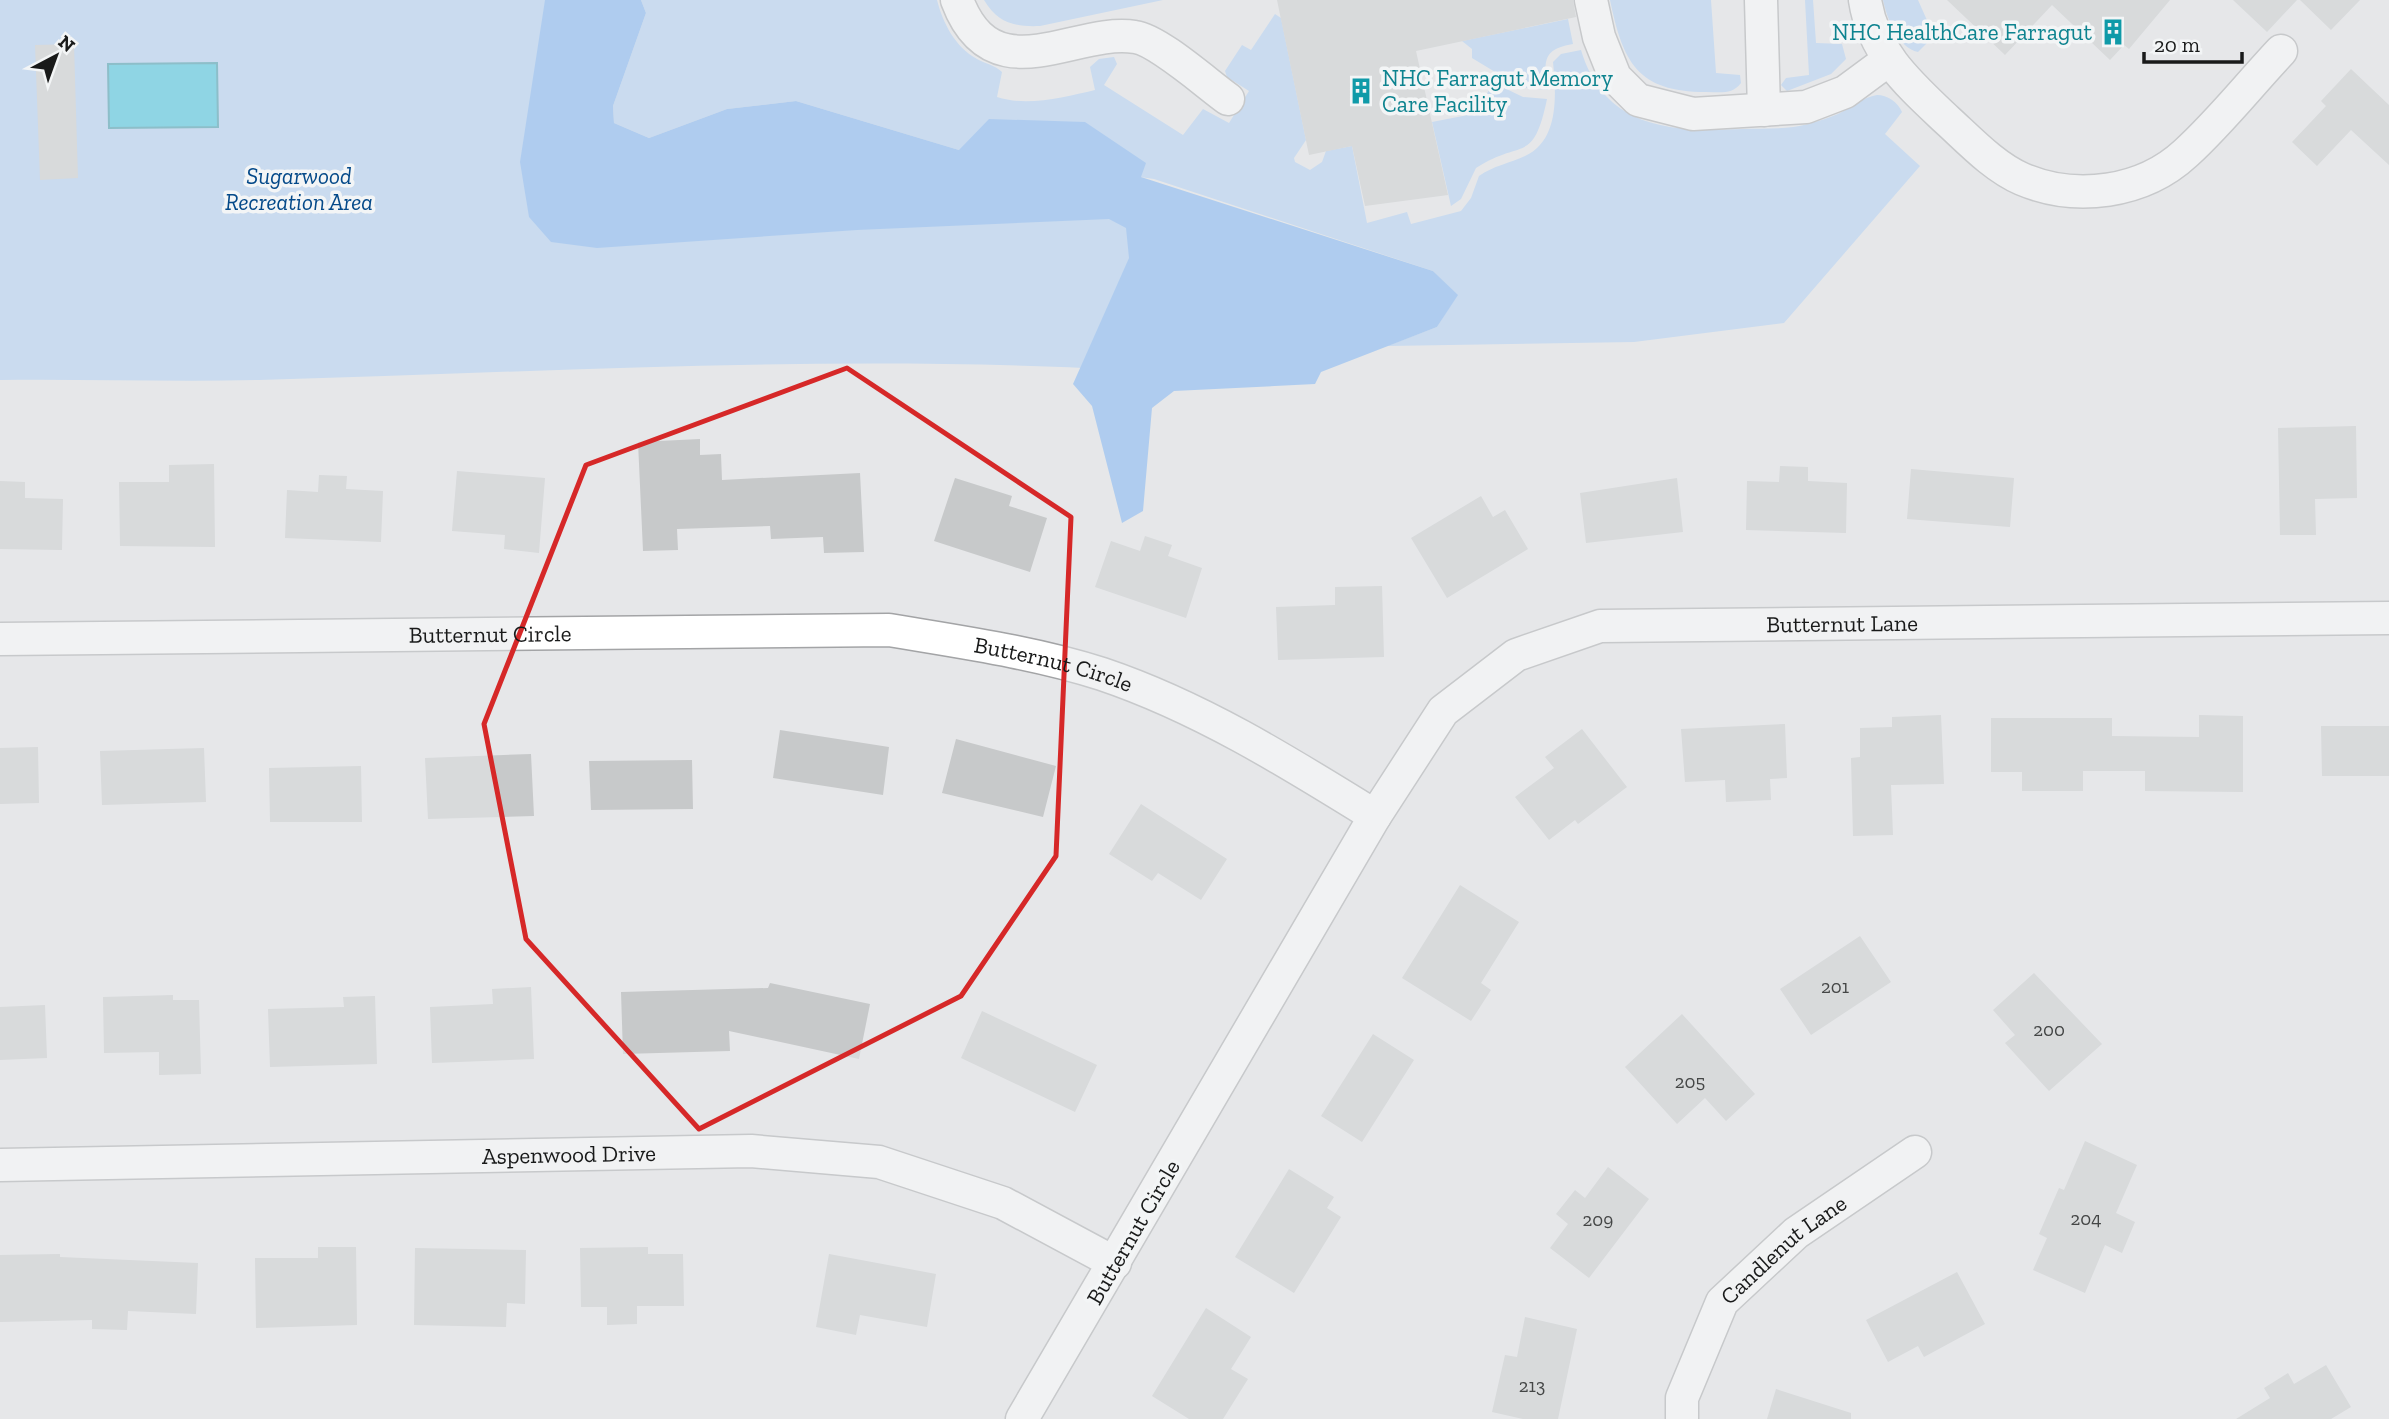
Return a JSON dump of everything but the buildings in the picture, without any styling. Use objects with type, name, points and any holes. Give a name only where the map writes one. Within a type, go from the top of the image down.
[{"type":"street","points":[[957,0],[973,29],[1003,48],[1035,52],[1107,37],[1136,37],[1152,43],[1228,99]]},
{"type":"street","points":[[1591,0],[1599,37],[1615,77],[1638,100],[1693,114],[1807,107],[1845,92],[1887,61]]},
{"type":"street","points":[[1761,0],[1764,110]]},
{"type":"street","points":[[1866,0],[1868,21],[1887,61],[1973,144],[2020,178],[2069,192],[2110,190],[2135,185],[2185,154],[2281,51]]},
{"type":"street","name":"Butternut Lane","points":[[1375,816],[1443,711],[1516,655],[1600,626],[2389,618]]},
{"type":"street","name":"Butternut Circle","points":[[0,639],[889,630],[1000,648],[1102,674],[1195,711],[1284,759],[1375,816],[1022,1419]]},
{"type":"street","name":"Aspenwood Drive","points":[[0,1164],[751,1151],[880,1162],[1003,1203],[1115,1263]]},
{"type":"street","name":"Candlenut Lane","points":[[1682,1419],[1682,1398],[1722,1302],[1796,1233],[1915,1152]]},
{"type":"highlighted area","points":[[847,368],[1071,517],[1056,856],[961,996],[699,1129],[526,939],[484,724],[586,465]]},
{"type":"green space","name":"Sugarwood Recreation Area","points":[[0,0],[560,0],[550,212],[1134,202],[1122,370],[799,364],[259,380],[0,380]]},
{"type":"green space","points":[[641,0],[937,0],[946,26],[962,48],[1002,72],[997,97],[1033,101],[1095,90],[1090,67],[1099,59],[1114,57],[1117,64],[1104,85],[1183,135],[1203,109],[1229,123],[1249,91],[1227,77],[1225,71],[1242,45],[1251,50],[1275,14],[1281,18],[1306,140],[1294,158],[1295,162],[1310,170],[1322,162],[1326,151],[1352,146],[1367,223],[1407,212],[1411,224],[1461,211],[1471,198],[1479,176],[1525,156],[1545,139],[1555,101],[1553,62],[1561,54],[1581,50],[1592,76],[1607,97],[1624,111],[1645,121],[1667,126],[1717,130],[1792,127],[1843,112],[1872,96],[1885,96],[1895,102],[1902,112],[1885,134],[1920,166],[1784,323],[1634,342],[1387,346],[1437,327],[1457,295],[1433,271],[1154,179],[959,150],[796,101],[727,109],[649,138],[614,123],[613,106],[646,13]]},
{"type":"green space","points":[[984,0],[1163,0],[1031,26],[1001,19]]},
{"type":"green space","points":[[1610,0],[1711,0],[1716,73],[1740,75],[1741,83],[1730,91],[1683,91],[1649,79],[1637,69],[1628,56]]},
{"type":"green space","points":[[1805,0],[1813,0],[1816,43],[1842,44],[1846,59],[1831,74],[1787,91],[1781,85],[1786,78],[1809,75]]},
{"type":"green space","points":[[1883,0],[1918,0],[1934,36],[1918,52],[1899,39]]},
{"type":"green space","points":[[1568,19],[1573,44],[1555,50],[1547,59],[1548,90],[1520,87],[1472,58],[1472,49],[1462,41]]},
{"type":"green space","points":[[1494,83],[1523,97],[1547,99],[1542,120],[1531,142],[1476,168],[1461,199],[1451,206],[1432,122],[1473,114]]},
{"type":"shaded area","points":[[545,0],[641,0],[646,13],[613,106],[614,123],[649,138],[727,109],[796,101],[959,150],[989,119],[1085,122],[1146,163],[1141,177],[1433,271],[1458,295],[1437,327],[1321,372],[1315,384],[1174,391],[1152,408],[1143,511],[1122,523],[1092,406],[1073,384],[1129,258],[1126,228],[1109,219],[857,230],[597,248],[551,242],[529,217],[520,162]]},
{"type":"shaded area","points":[[217,63],[218,127],[109,128],[108,64]]},
{"type":"place","name":"NHC HealthCare Farragut","points":[[2113,32]]},
{"type":"place","name":"NHC Farragut Memory Care Facility","points":[[1361,91]]}]
